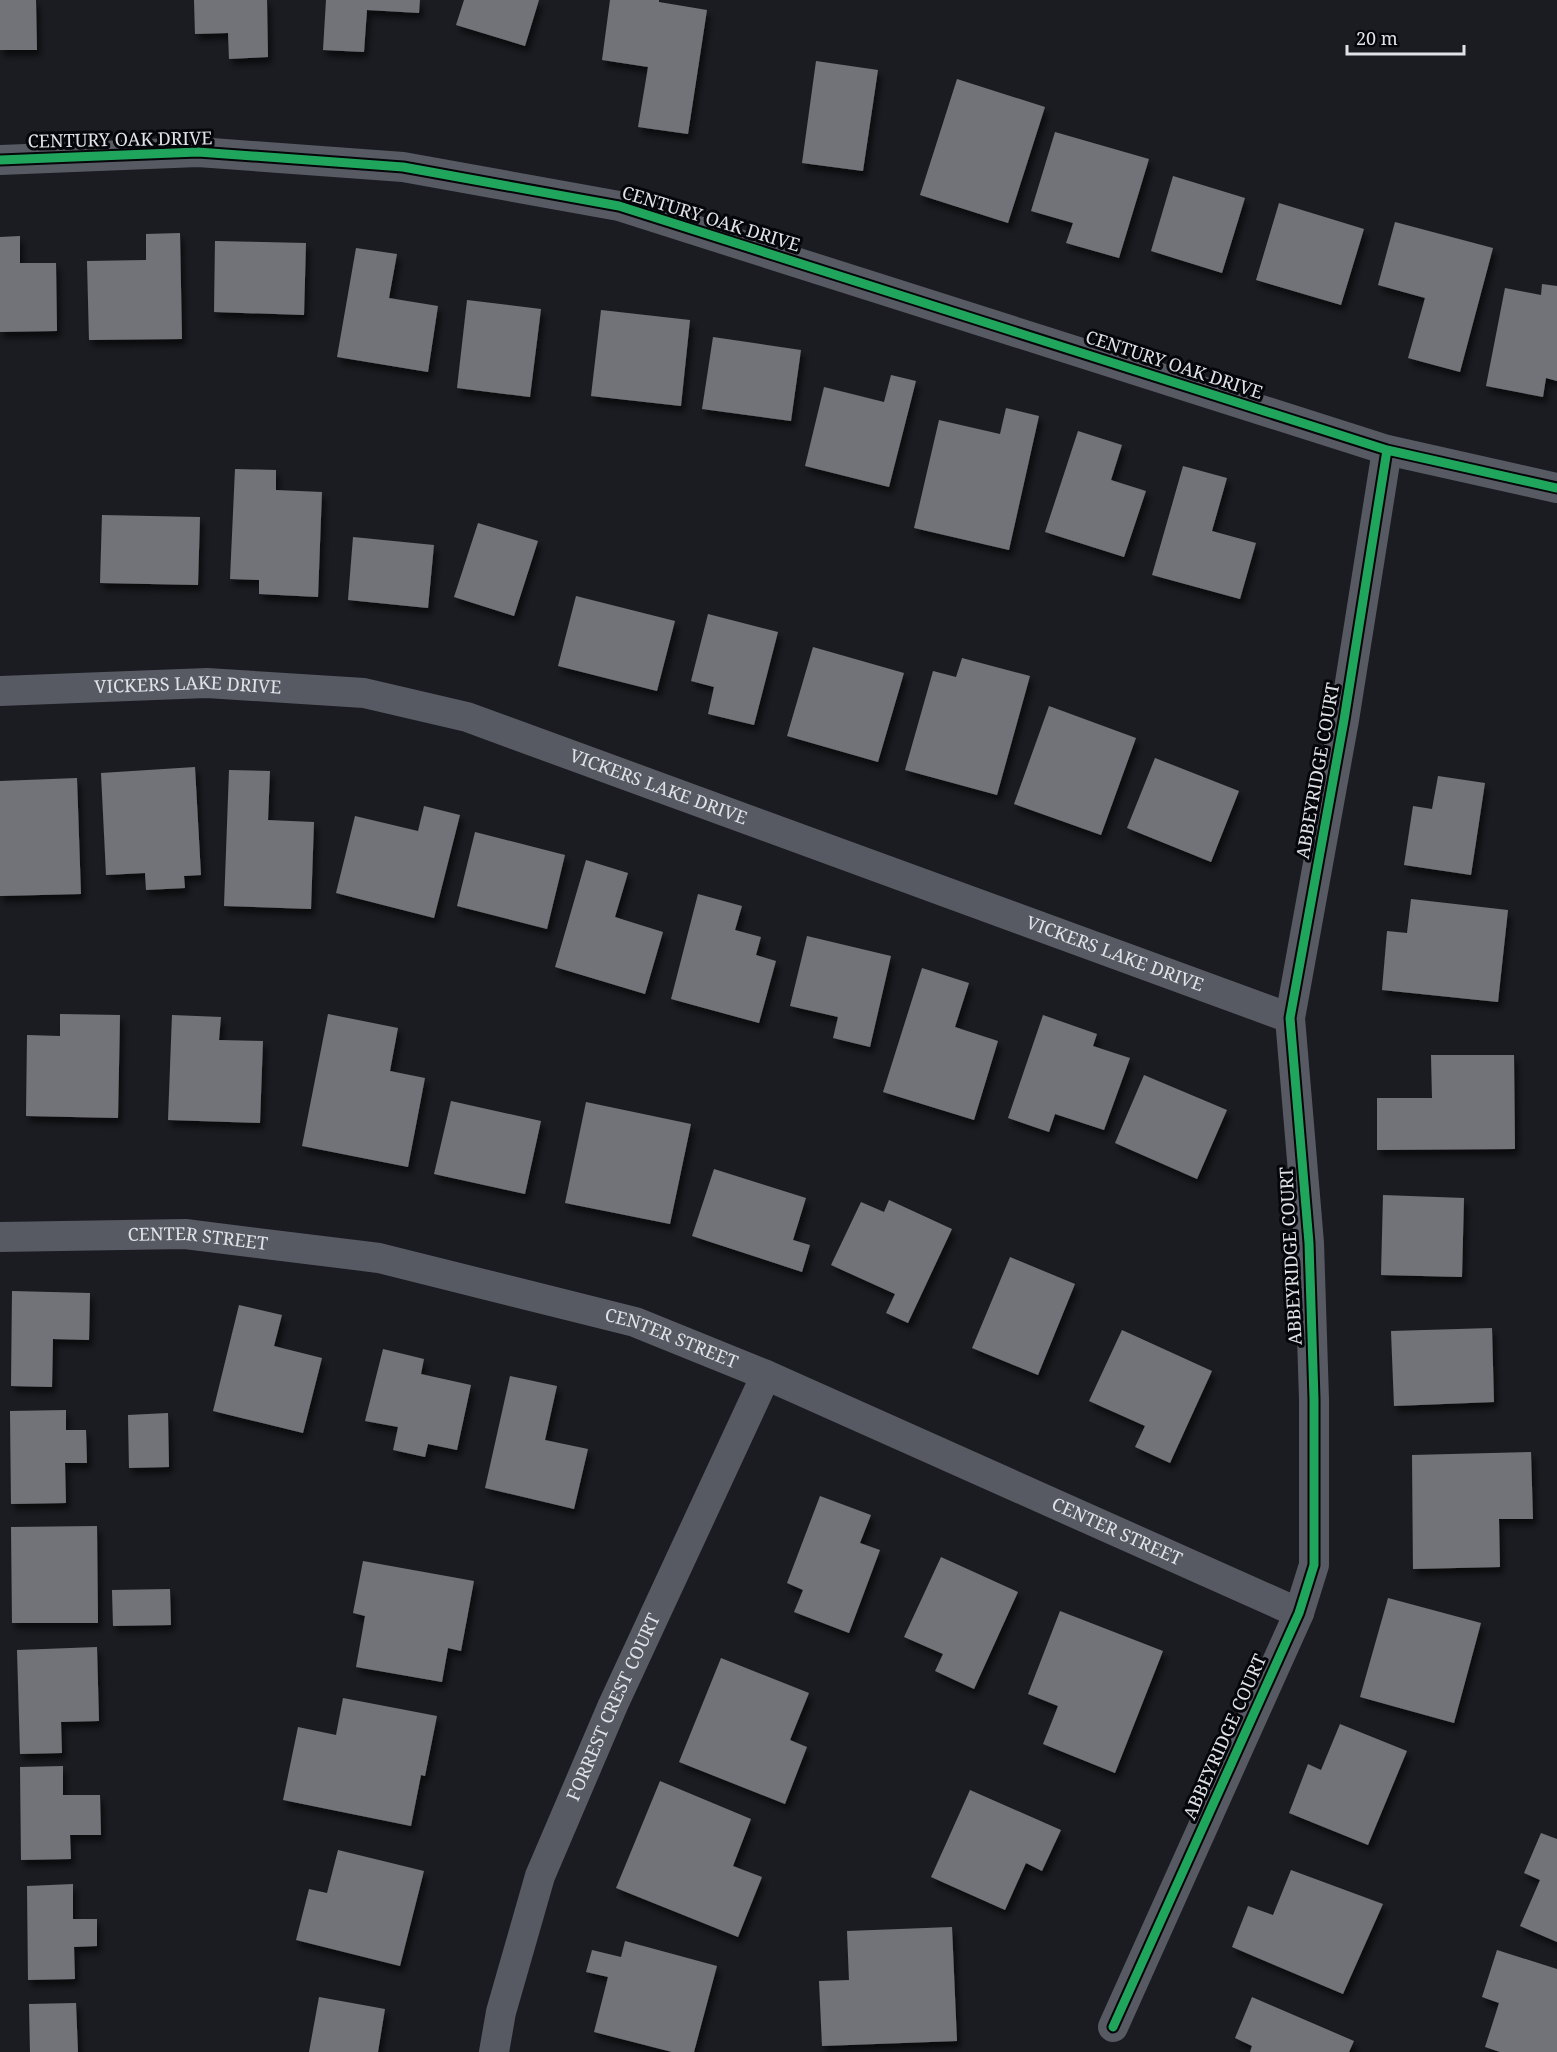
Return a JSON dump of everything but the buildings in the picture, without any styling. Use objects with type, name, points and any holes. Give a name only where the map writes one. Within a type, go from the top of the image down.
[{"type":"street","name":"CENTURY OAK DRIVE","points":[[0,160],[198,152],[392,166],[619,206],[1387,450],[1557,488]]},
{"type":"street","name":"ABBEYRIDGE COURT","points":[[1113,2027],[1299,1613],[1314,1565],[1314,1399],[1309,1243],[1290,1018],[1344,720],[1387,450]]},
{"type":"street","name":"VICKERS LAKE DRIVE","points":[[0,692],[207,683],[364,693],[467,717],[1290,1018]]},
{"type":"street","name":"CENTER STREET","points":[[0,1237],[185,1234],[378,1258],[635,1322],[766,1375],[1299,1613]]},
{"type":"street","name":"FORREST CREST COURT","points":[[494,2052],[501,2012],[540,1876],[614,1706],[766,1375]]},
{"type":"cycle path","points":[[0,160],[198,152],[403,167],[619,206],[1387,450],[1557,488]]},
{"type":"cycle path","points":[[1113,2027],[1299,1613],[1314,1565],[1314,1399],[1309,1243],[1290,1018],[1344,720],[1387,450]]}]
